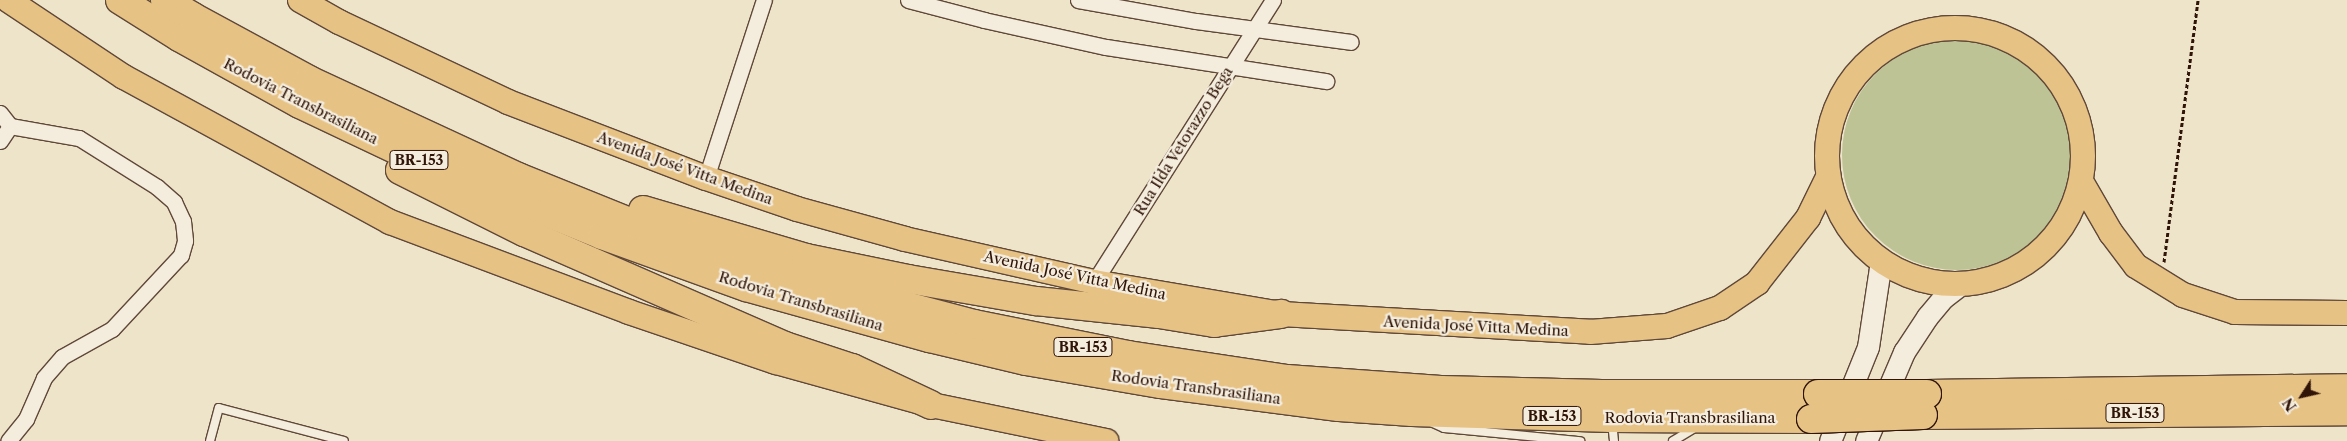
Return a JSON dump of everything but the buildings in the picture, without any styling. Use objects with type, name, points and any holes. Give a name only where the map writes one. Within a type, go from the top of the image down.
[{"type":"highway","name":"Rodovia Transbrasiliana","points":[[120,0],[179,37],[300,104],[416,159],[602,235],[746,287],[929,338],[1026,360],[1161,384],[1339,407],[1412,412],[1608,413],[1925,404],[2347,388]]},
{"type":"highway","name":"Rodovia Transbrasiliana","points":[[165,0],[309,80],[518,177],[638,226],[777,272],[888,303],[1060,343],[1287,379],[1441,390],[1608,413],[1711,418],[1815,406]]},
{"type":"highway","points":[[179,37],[220,77],[524,232],[785,346],[852,368],[931,405]]},
{"type":"highway","points":[[583,204],[651,211],[806,258],[908,279],[1036,301],[1159,314],[1214,323],[1281,314]]},
{"type":"highway","name":"Rodovia Transbrasiliana","points":[[1925,404],[2347,411]]},
{"type":"main road","points":[[8,0],[124,78],[390,222],[629,312],[776,362],[931,405],[1106,441]]},
{"type":"main road","name":"Avenida José Vitta Medina","points":[[300,0],[339,22],[508,102],[706,178],[797,209],[905,239],[1094,282],[1281,314],[1590,332],[1666,326],[1720,308],[1757,283],[1808,218],[1828,177]]},
{"type":"main road","points":[[1937,28],[1978,29],[2017,43],[2049,68],[2072,102],[2083,142],[2082,183],[2066,223],[2039,255],[2002,277],[1960,285],[1932,283],[1905,275],[1881,261],[1856,238],[1838,209],[1828,177],[1828,136],[1840,97],[1865,64],[1898,40],[1937,28]]},
{"type":"main road","points":[[2082,183],[2112,233],[2136,266],[2184,296],[2235,312],[2347,313]]},
{"type":"main road","points":[[1830,441],[1868,348],[1881,261]]},
{"type":"main road","points":[[1866,441],[1904,352],[1926,316],[1944,296],[1960,285]]},
{"type":"street","points":[[706,178],[764,0]]},
{"type":"street","points":[[908,0],[1045,34],[1230,67],[1326,81]]},
{"type":"street","points":[[1078,0],[1147,13],[1351,42]]},
{"type":"street","name":"Rua Ilda Vetorazzo Bega","points":[[1094,282],[1273,0]]},
{"type":"street","points":[[0,113],[10,126],[79,138],[157,187],[174,202],[183,221],[185,241],[181,255],[112,329],[62,357],[44,378],[26,420],[8,441]]},
{"type":"street","points":[[0,141],[10,126]]},
{"type":"lane","points":[[210,441],[219,408],[328,439],[344,441]]},
{"type":"lane","points":[[1412,412],[1444,428],[1580,441]]},
{"type":"lane","points":[[1673,441],[1711,418]]},
{"type":"path","points":[[2161,282],[2198,0]]},
{"type":"green space","points":[[1957,40],[1979,42],[2001,49],[2030,66],[2046,82],[2058,101],[2067,122],[2072,155],[2070,177],[2063,199],[2046,228],[2030,244],[2011,256],[1990,265],[1957,270],[1935,268],[1913,261],[1884,244],[1868,228],[1856,209],[1847,188],[1842,155],[1844,133],[1851,111],[1868,82],[1884,66],[1903,54],[1924,45]]}]
